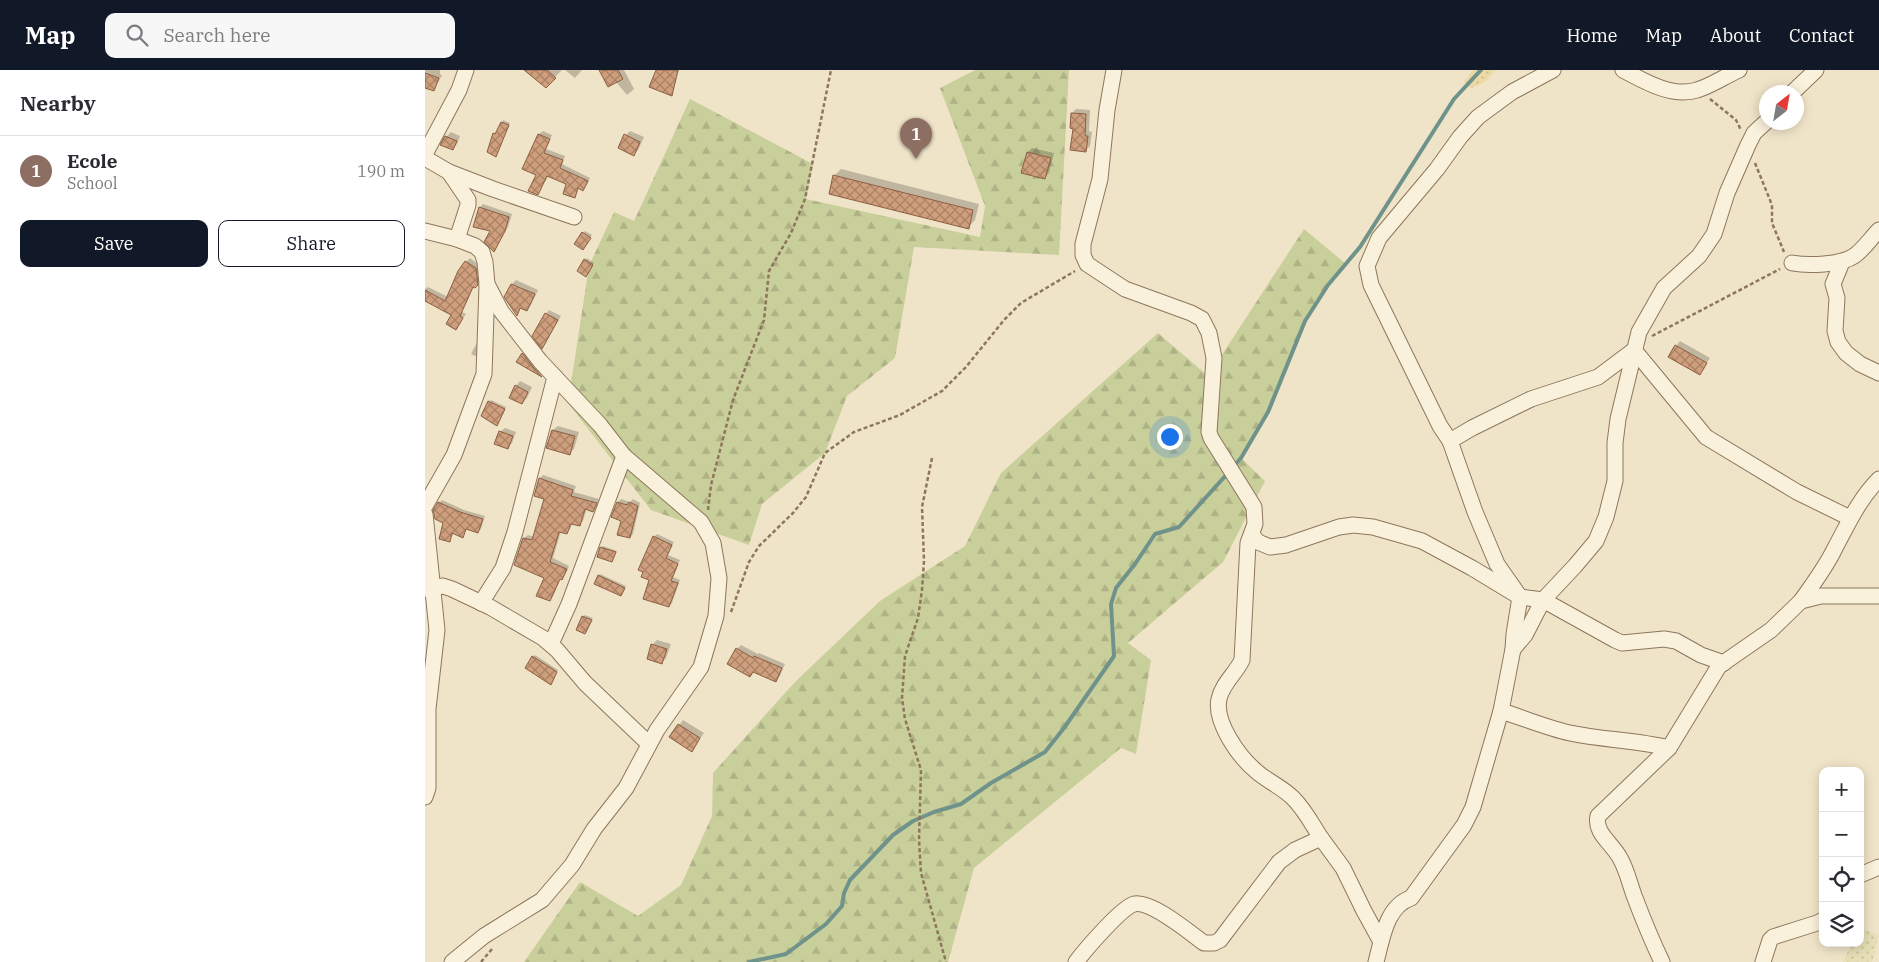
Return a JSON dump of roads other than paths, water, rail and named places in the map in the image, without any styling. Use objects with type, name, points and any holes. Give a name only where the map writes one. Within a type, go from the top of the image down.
[{"type":"street","points":[[425,154],[459,90],[466,70]]},
{"type":"street","points":[[1114,70],[1107,110],[1100,179],[1083,244],[1083,255],[1087,264],[1125,289],[1191,313],[1202,319],[1209,333],[1214,358],[1209,432],[1219,452],[1254,507],[1256,517],[1248,543],[1243,660],[1223,689],[1219,700],[1220,713],[1225,730],[1236,750],[1256,772],[1292,797],[1308,816],[1346,873],[1363,911],[1381,942]]},
{"type":"street","points":[[1376,962],[1387,925],[1397,906],[1402,900],[1411,898],[1464,825],[1473,807],[1501,711],[1513,649],[1520,597],[1493,555],[1475,512],[1450,441],[1440,426],[1371,285],[1367,266],[1379,238],[1426,183],[1460,136],[1477,117],[1512,92],[1553,70]]},
{"type":"street","points":[[1623,70],[1652,85],[1679,92],[1696,90],[1739,70]]},
{"type":"street","points":[[1800,85],[1816,70]]},
{"type":"street","points":[[1513,649],[1525,635],[1543,600],[1596,541],[1606,517],[1615,480],[1615,443],[1618,419],[1639,332],[1664,288],[1699,256],[1714,234],[1727,193],[1748,145],[1754,133],[1759,128]]},
{"type":"street","points":[[425,158],[449,172],[574,217]]},
{"type":"street","points":[[449,172],[468,200],[457,239]]},
{"type":"street","points":[[1792,263],[1802,265],[1842,262],[1854,256],[1879,230]]},
{"type":"street","points":[[425,231],[457,239],[475,246],[482,252],[487,284],[484,374],[454,455],[425,506]]},
{"type":"street","points":[[1842,262],[1833,284],[1837,298],[1835,331],[1838,342],[1846,353],[1861,364],[1879,373]]},
{"type":"street","points":[[452,962],[484,936],[542,900],[572,865],[599,822],[626,788],[657,730],[701,667],[716,616],[719,578],[713,543],[701,522],[624,456],[600,425],[540,361],[501,311],[487,284]]},
{"type":"street","points":[[1450,441],[1531,399],[1598,377],[1634,350]]},
{"type":"street","points":[[1634,350],[1706,437],[1797,492],[1850,518]]},
{"type":"street","points":[[481,603],[503,568],[515,532],[555,376]]},
{"type":"street","points":[[551,644],[569,604],[624,456]]},
{"type":"street","points":[[1662,962],[1620,859],[1608,841],[1599,833],[1596,824],[1598,816],[1669,748],[1715,672],[1724,663],[1771,630],[1801,601],[1826,565],[1850,518],[1872,486],[1879,480]]},
{"type":"street","points":[[425,514],[429,588],[437,630],[428,709],[427,788],[425,797]]},
{"type":"street","points":[[1252,535],[1259,542],[1270,547],[1286,545],[1339,527],[1353,525],[1373,528],[1423,541],[1520,597],[1543,600],[1622,643],[1664,639],[1676,641],[1701,655],[1724,663]]},
{"type":"street","points":[[429,588],[451,588],[481,603],[551,644],[585,683],[649,744]]},
{"type":"street","points":[[1801,601],[1821,596],[1879,596]]},
{"type":"street","points":[[1501,711],[1569,733],[1611,740],[1648,743],[1669,748]]},
{"type":"street","points":[[1076,962],[1118,916],[1133,904],[1143,904],[1155,909],[1205,943],[1214,943],[1220,940],[1274,867],[1285,856],[1321,838]]},
{"type":"street","points":[[1864,873],[1879,867]]},
{"type":"street","points":[[1763,962],[1770,940],[1773,937],[1819,922]]},
{"type":"waterway","points":[[1234,466],[1241,458],[1268,412],[1305,321],[1328,285],[1360,247],[1454,99],[1481,70]]},
{"type":"waterway","points":[[749,962],[786,954],[826,924],[842,906],[844,893],[850,880],[893,835],[913,821],[961,804],[991,783],[1045,752],[1114,656],[1111,604],[1116,588],[1155,534],[1179,527],[1228,473]]},
{"type":"place","name":"Ecole","points":[[916,159]]}]
